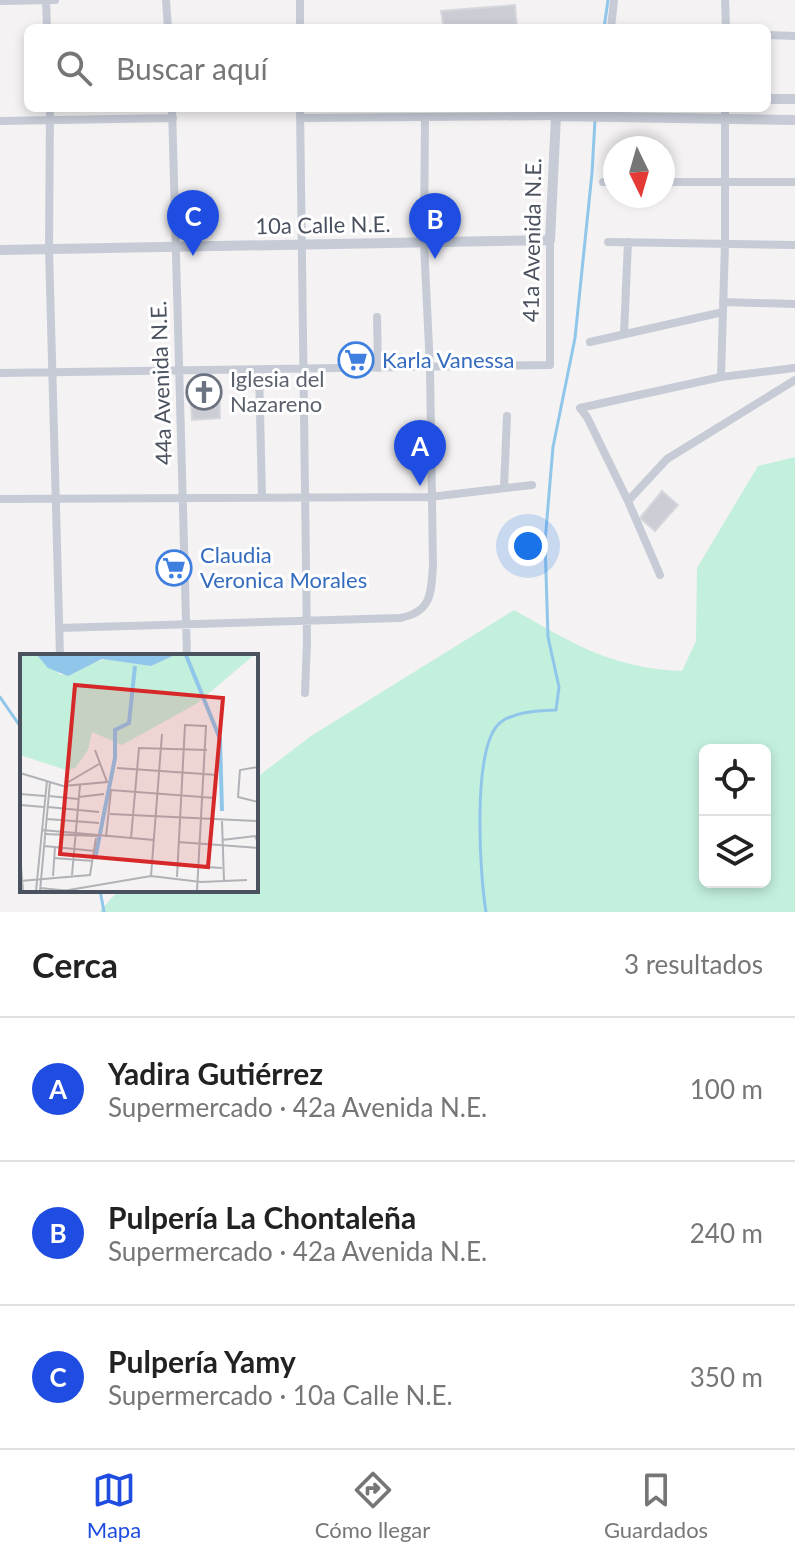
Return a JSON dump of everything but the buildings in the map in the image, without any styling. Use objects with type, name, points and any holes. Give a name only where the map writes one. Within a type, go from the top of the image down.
[{"type":"street","points":[[46,0],[47,24]]},
{"type":"street","points":[[0,1],[55,0]]},
{"type":"street","points":[[166,0],[168,24]]},
{"type":"street","points":[[300,0],[300,24]]},
{"type":"street","points":[[611,24],[614,0]]},
{"type":"street","points":[[725,0],[726,24]]},
{"type":"street","points":[[771,35],[795,36]]},
{"type":"street","points":[[771,99],[795,99]]},
{"type":"street","points":[[50,112],[51,373],[60,654]]},
{"type":"street","points":[[0,121],[173,113]]},
{"type":"street","name":"44a Avenida N.E.","points":[[173,113],[187,654]]},
{"type":"street","points":[[305,693],[300,113],[425,118],[725,113],[795,120]]},
{"type":"street","points":[[721,377],[725,113]]},
{"type":"street","name":"41a Avenida N.E.","points":[[430,368],[550,365],[550,240],[556,116]]},
{"type":"street","points":[[59,628],[400,618],[420,613],[426,605],[433,565],[430,368],[424,243],[425,118]]},
{"type":"street","points":[[675,182],[795,182]]},
{"type":"street","name":"10a Calle N.E.","points":[[0,250],[550,240]]},
{"type":"street","points":[[608,242],[795,245]]},
{"type":"street","points":[[624,334],[628,242]]},
{"type":"street","points":[[590,342],[723,307],[795,304]]},
{"type":"street","points":[[377,317],[378,368]]},
{"type":"street","points":[[0,373],[430,368]]},
{"type":"street","points":[[660,575],[628,501],[580,408],[721,377],[795,368]]},
{"type":"street","points":[[259,370],[262,497]]},
{"type":"street","points":[[628,501],[667,459],[795,380]]},
{"type":"street","points":[[504,488],[507,416]]},
{"type":"street","points":[[0,499],[430,497],[532,485]]},
{"type":"green space","points":[[795,457],[795,912],[99,912],[117,892],[258,892],[258,776],[311,736],[514,610],[594,652],[657,669],[682,671],[696,641],[697,568],[758,466]]},
{"type":"waterway","points":[[605,24],[608,0]]},
{"type":"waterway","points":[[486,912],[480,812],[481,783],[491,735],[501,722],[514,716],[556,710],[559,687],[548,637],[545,542],[553,447],[575,338],[595,120]]},
{"type":"waterway","points":[[0,697],[20,726]]},
{"type":"waterway","points":[[100,892],[104,912]]},
{"type":"place","name":"Pulpería Yamy","points":[[193,256]]},
{"type":"place","name":"Pulpería La Chontaleña","points":[[435,259]]},
{"type":"place","name":"Karla Vanessa","points":[[356,360]]},
{"type":"place","name":"Iglesia del Nazareno","points":[[204,392]]},
{"type":"place","name":"Yadira Gutiérrez","points":[[420,486]]},
{"type":"place","name":"Claudia Veronica Morales","points":[[174,568]]}]
